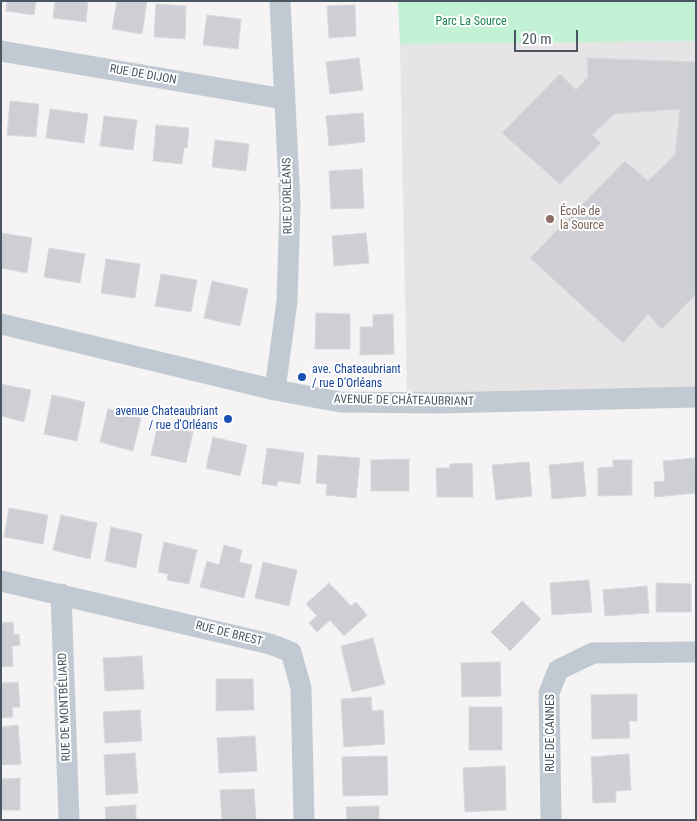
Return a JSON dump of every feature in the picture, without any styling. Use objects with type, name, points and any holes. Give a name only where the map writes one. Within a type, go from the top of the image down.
[{"type":"street","name":"RUE D'ORLÉANS","points":[[274,390],[287,301],[290,215],[280,1]]},
{"type":"street","name":"RUE DE DIJON","points":[[1,51],[284,99]]},
{"type":"street","name":"AVENUE DE CHÂTEAUBRIANT","points":[[1,324],[274,390],[340,402],[396,403],[696,397]]},
{"type":"street","name":"RUE DE BREST","points":[[1,581],[270,644],[291,652],[300,688],[304,820]]},
{"type":"street","name":"RUE DE MONTBÉLIARD","points":[[61,594],[69,820]]},
{"type":"street","name":"RUE DE CANNES","points":[[551,820],[549,693],[558,670],[593,653],[696,652]]},
{"type":"shaded area","name":"École de la Source","points":[[696,41],[696,397],[407,393],[400,44]]},
{"type":"green space","name":"Parc La Source","points":[[398,1],[696,1],[696,41],[400,44]]},
{"type":"building","points":[[7,1],[36,1],[34,15],[6,11]]},
{"type":"building","points":[[55,1],[88,1],[86,22],[53,18]]},
{"type":"building","points":[[117,1],[147,1],[142,34],[112,29]]},
{"type":"building","points":[[156,4],[186,6],[185,39],[154,37]]},
{"type":"building","points":[[355,5],[356,36],[329,38],[327,6]]},
{"type":"building","points":[[207,15],[241,19],[238,49],[203,45]]},
{"type":"building","points":[[359,58],[363,90],[330,94],[326,62]]},
{"type":"building","points":[[587,58],[696,62],[696,294],[662,329],[648,314],[623,343],[530,258],[625,161],[648,181],[675,155],[680,109],[614,114],[592,135],[601,143],[560,184],[502,133],[560,74],[576,90],[588,77]]},
{"type":"building","points":[[10,101],[39,104],[36,137],[7,135]]},
{"type":"building","points":[[50,109],[88,114],[84,143],[46,138]]},
{"type":"building","points":[[363,113],[365,142],[329,146],[326,116]]},
{"type":"building","points":[[104,116],[137,120],[133,150],[100,146]]},
{"type":"building","points":[[156,125],[189,128],[187,148],[184,148],[182,164],[153,161]]},
{"type":"building","points":[[215,140],[249,144],[246,171],[212,167]]},
{"type":"building","points":[[362,169],[364,208],[331,209],[329,171]]},
{"type":"building","points":[[1,233],[32,238],[27,273],[1,268]]},
{"type":"building","points":[[366,233],[369,263],[334,266],[332,236]]},
{"type":"building","points":[[49,248],[85,254],[80,283],[44,277]]},
{"type":"building","points":[[106,259],[140,264],[135,298],[101,293]]},
{"type":"building","points":[[161,274],[197,280],[191,312],[155,306]]},
{"type":"building","points":[[212,281],[248,289],[240,326],[204,318]]},
{"type":"building","points":[[316,313],[350,314],[350,349],[315,349]]},
{"type":"building","points":[[393,314],[394,354],[360,355],[360,327],[373,327],[373,315]]},
{"type":"building","points":[[1,384],[31,390],[24,422],[1,416]]},
{"type":"building","points":[[52,395],[85,402],[77,441],[44,434]]},
{"type":"building","points":[[108,409],[141,418],[133,451],[100,442]]},
{"type":"building","points":[[158,424],[193,432],[186,463],[151,455]]},
{"type":"building","points":[[213,437],[247,445],[240,476],[206,468]]},
{"type":"building","points":[[267,448],[304,453],[300,484],[278,481],[277,486],[262,484]]},
{"type":"building","points":[[318,455],[360,458],[356,498],[326,495],[327,484],[316,483]]},
{"type":"building","points":[[695,458],[696,493],[655,497],[654,482],[665,481],[663,461]]},
{"type":"building","points":[[409,459],[409,491],[371,491],[371,460]]},
{"type":"building","points":[[613,460],[632,460],[632,495],[598,496],[598,468],[613,467]]},
{"type":"building","points":[[529,462],[532,496],[496,500],[492,465]]},
{"type":"building","points":[[583,462],[586,496],[552,499],[549,465]]},
{"type":"building","points":[[472,463],[473,497],[437,497],[436,468],[450,468],[450,464]]},
{"type":"building","points":[[9,508],[48,515],[43,544],[4,537]]},
{"type":"building","points":[[61,515],[97,523],[90,559],[53,550]]},
{"type":"building","points":[[111,527],[142,534],[136,568],[105,561]]},
{"type":"building","points":[[164,542],[197,550],[189,584],[167,580],[168,574],[158,572]]},
{"type":"building","points":[[224,545],[242,550],[239,562],[252,565],[244,598],[200,587],[207,561],[219,565]]},
{"type":"building","points":[[263,562],[297,570],[289,606],[255,598]]},
{"type":"building","points":[[589,580],[592,612],[552,615],[550,583]]},
{"type":"building","points":[[329,583],[351,606],[356,602],[367,615],[344,636],[330,620],[317,632],[309,623],[317,616],[306,604]]},
{"type":"building","points":[[656,583],[691,584],[691,612],[656,612]]},
{"type":"building","points":[[647,586],[649,613],[605,616],[603,590]]},
{"type":"building","points":[[522,601],[541,619],[510,651],[491,632]]},
{"type":"building","points":[[13,622],[14,635],[19,634],[20,645],[12,646],[13,666],[1,667],[1,623]]},
{"type":"building","points":[[373,638],[385,684],[352,692],[341,646]]},
{"type":"building","points":[[142,656],[144,689],[105,691],[103,658]]},
{"type":"building","points":[[500,662],[501,696],[462,697],[461,663]]},
{"type":"building","points":[[216,679],[253,679],[254,710],[216,711]]},
{"type":"building","points":[[18,682],[20,707],[12,707],[13,717],[1,718],[1,683]]},
{"type":"building","points":[[637,694],[637,721],[629,721],[630,738],[592,739],[591,695]]},
{"type":"building","points":[[371,697],[372,711],[383,710],[385,744],[344,747],[341,699]]},
{"type":"building","points":[[469,707],[502,707],[502,750],[469,750]]},
{"type":"building","points":[[140,710],[142,741],[105,743],[103,712]]},
{"type":"building","points":[[18,725],[21,764],[1,765],[1,727]]},
{"type":"building","points":[[255,736],[257,771],[219,773],[217,738]]},
{"type":"building","points":[[135,753],[138,793],[106,795],[104,755]]},
{"type":"building","points":[[629,754],[631,790],[616,791],[616,802],[593,803],[591,757]]},
{"type":"building","points":[[387,756],[388,795],[343,796],[342,757]]},
{"type":"building","points":[[505,766],[506,810],[465,812],[463,768]]},
{"type":"building","points":[[20,778],[20,810],[1,810],[1,779]]},
{"type":"building","points":[[254,789],[256,820],[222,820],[220,790]]},
{"type":"building","points":[[136,805],[136,820],[106,820],[105,807]]},
{"type":"building","points":[[379,806],[379,820],[347,820],[346,807]]},
{"type":"place","name":"École de la Source","points":[[550,219]]},
{"type":"place","name":"ave. Chateaubriant / rue D'Orléans","points":[[302,377]]},
{"type":"place","name":"avenue Chateaubriant / rue d'Orléans","points":[[228,419]]}]
